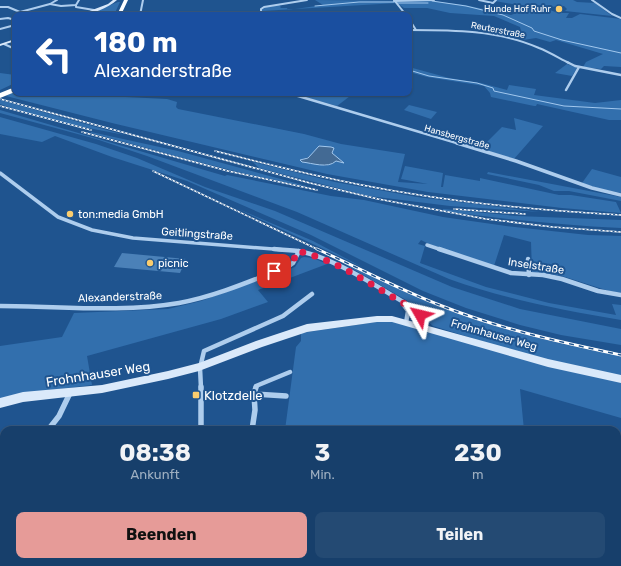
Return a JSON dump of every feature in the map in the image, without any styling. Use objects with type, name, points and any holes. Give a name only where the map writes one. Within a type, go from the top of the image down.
[{"type":"highway","points":[[120,12],[126,0]]},
{"type":"highway","points":[[125,12],[131,0]]},
{"type":"highway","points":[[0,92],[12,86]]},
{"type":"highway","points":[[0,96],[12,90]]},
{"type":"main road","points":[[89,12],[109,5],[115,0]]},
{"type":"main road","points":[[2,45],[12,41]]},
{"type":"main road","name":"Frohnhauser Weg","points":[[0,403],[23,397],[70,393],[110,387],[199,367],[259,344],[307,328],[377,319],[392,319],[548,363],[621,379]]},
{"type":"street","points":[[0,7],[10,7],[20,12],[50,4],[57,0]]},
{"type":"street","points":[[76,5],[79,0]]},
{"type":"street","points":[[140,12],[142,0]]},
{"type":"street","points":[[261,12],[261,9],[264,7],[307,0]]},
{"type":"street","points":[[394,0],[434,0]]},
{"type":"street","points":[[394,0],[404,12]]},
{"type":"street","points":[[479,0],[494,3],[496,0]]},
{"type":"street","points":[[592,0],[612,14],[621,18]]},
{"type":"street","points":[[50,4],[61,6],[76,5],[76,7],[94,10]]},
{"type":"street","points":[[0,19],[12,19]]},
{"type":"street","points":[[412,24],[416,30]]},
{"type":"street","points":[[0,29],[12,26]]},
{"type":"street","name":"Reuterstraße","points":[[412,30],[454,30],[505,37],[535,46],[569,64],[621,75]]},
{"type":"street","points":[[2,45],[12,48]]},
{"type":"street","points":[[566,90],[579,67]]},
{"type":"street","name":"Hansbergstraße","points":[[298,96],[516,161],[592,188],[621,195]]},
{"type":"street","name":"Geitlingstraße","points":[[0,173],[58,217],[92,230],[133,238],[298,251],[328,260],[417,311],[421,320],[419,327]]},
{"type":"street","name":"Inselstraße","points":[[427,245],[511,273],[543,275],[568,280],[598,291],[621,295]]},
{"type":"street","name":"Alexanderstraße","points":[[0,306],[112,308],[166,305],[214,293],[289,266],[293,263],[298,251]]},
{"type":"street","points":[[528,259],[529,275]]},
{"type":"street","points":[[201,426],[202,399],[199,367],[201,355],[204,351],[283,316],[312,294]]},
{"type":"street","points":[[398,300],[406,307],[408,311],[406,323]]},
{"type":"street","points":[[253,426],[256,410],[254,394],[256,386],[290,372]]},
{"type":"street","points":[[51,426],[59,416],[70,393]]},
{"type":"street","points":[[219,396],[254,394],[286,396]]},
{"type":"shaded area","points":[[315,0],[432,1],[465,5],[511,15],[519,12],[523,6],[495,1],[573,0],[577,2],[595,3],[612,16],[565,11],[567,9],[564,6],[549,7],[550,10],[558,13],[569,13],[566,18],[572,18],[580,14],[621,19],[621,67],[604,66],[601,69],[583,67],[586,62],[603,54],[556,40],[550,42],[536,38],[523,40],[520,27],[494,16],[450,13],[427,8],[404,8],[397,3],[294,9],[323,5]]},
{"type":"shaded area","points":[[118,2],[120,2],[115,12],[95,11]]},
{"type":"shaded area","points":[[279,5],[281,7],[280,8],[288,9],[262,11],[262,8]]},
{"type":"shaded area","points":[[567,64],[577,68],[572,76],[555,73]]},
{"type":"shaded area","points":[[412,68],[449,78],[481,83],[507,90],[509,85],[536,89],[534,95],[595,103],[621,100],[621,120],[609,120],[537,104],[534,106],[491,97],[490,93],[484,86],[427,77],[412,73]]},
{"type":"shaded area","points":[[0,73],[12,75],[12,84],[0,90]]},
{"type":"shaded area","points":[[12,93],[12,96],[121,96],[167,99],[177,102],[176,107],[178,109],[304,134],[341,144],[405,154],[398,182],[428,184],[401,179],[405,166],[443,173],[441,187],[443,187],[445,175],[480,181],[480,178],[559,195],[571,195],[616,202],[621,213],[562,208],[428,192],[327,174],[112,123],[6,96]],"holes":[[[316,149],[332,153],[342,162],[335,161],[326,166],[300,160],[311,155]]]},
{"type":"shaded area","points":[[306,96],[350,96],[337,106]]},
{"type":"shaded area","points":[[0,100],[125,135],[78,126],[30,114],[0,104]]},
{"type":"shaded area","points":[[409,105],[437,112],[431,119],[404,110]]},
{"type":"shaded area","points":[[0,110],[225,176],[227,175],[331,196],[364,200],[443,217],[588,235],[621,236],[621,293],[609,291],[562,276],[532,272],[531,242],[504,235],[494,266],[421,240],[418,244],[425,246],[420,263],[486,287],[549,303],[616,315],[612,304],[621,305],[621,320],[534,303],[449,279],[297,212],[147,156],[96,139],[0,113]]},
{"type":"shaded area","points":[[0,117],[96,144],[137,158],[205,187],[275,211],[452,287],[520,309],[621,329],[621,345],[561,335],[520,325],[466,308],[423,291],[311,235],[187,181],[112,157],[55,136],[42,142],[0,134]]},
{"type":"shaded area","points":[[514,118],[543,126],[514,159],[450,140],[456,135],[486,143],[502,127],[516,130]]},
{"type":"shaded area","points":[[91,132],[178,151],[310,187],[227,169]]},
{"type":"shaded area","points":[[319,146],[334,148],[332,153],[344,163],[336,161],[329,165],[320,165],[302,162],[300,160],[308,158]]},
{"type":"shaded area","points":[[253,162],[335,182],[417,197],[540,212],[450,206],[369,196],[259,168]]},
{"type":"shaded area","points":[[592,169],[621,177],[621,193],[595,188],[582,183]]},
{"type":"shaded area","points":[[488,172],[621,197],[621,201],[569,191],[554,191],[539,185],[487,174]]},
{"type":"shaded area","points":[[236,208],[313,241],[364,268]]},
{"type":"shaded area","points":[[443,209],[517,216],[621,220],[621,228],[509,219],[443,211]]},
{"type":"shaded area","points":[[301,258],[313,258],[327,264],[258,290],[268,302],[221,319],[87,356],[92,385],[18,394],[0,399],[0,346],[62,337],[74,313],[168,309],[201,301],[295,267]]},
{"type":"shaded area","points":[[336,259],[396,288],[479,321],[549,341],[621,356],[621,418],[520,389],[524,426],[286,426],[296,347],[301,341],[301,333],[376,322],[394,322],[475,339],[433,326],[428,322],[423,310]]},
{"type":"building","name":"picnic","points":[[122,253],[186,259],[180,273],[114,267]]},
{"type":"waterway","points":[[432,1],[466,6],[503,15],[532,28],[534,31],[562,40],[621,53]]},
{"type":"waterway","points":[[315,6],[359,2],[394,2]]},
{"type":"waterway","points":[[397,3],[428,3]]},
{"type":"waterway","points":[[412,71],[429,76],[477,83],[493,88],[494,91],[564,106],[621,109]]},
{"type":"railway","points":[[0,99],[310,183],[378,199],[486,219],[553,227],[621,232]]},
{"type":"railway","points":[[0,106],[91,130]]},
{"type":"railway","points":[[82,132],[228,171],[317,190]]},
{"type":"railway","points":[[215,151],[335,180],[383,189],[460,201],[514,207],[621,215]]},
{"type":"railway","points":[[153,171],[319,250]]},
{"type":"railway","points":[[454,209],[525,214]]},
{"type":"railway","points":[[317,249],[411,293],[486,322],[530,334],[621,355]]},
{"type":"place","name":"Hunde Hof Ruhr","points":[[559,9]]},
{"type":"place","name":"ton:media GmbH","points":[[70,214]]},
{"type":"place","name":"picnic","points":[[150,263]]},
{"type":"place","name":"Klotzdelle","points":[[196,395]]},
{"type":"route","points":[[274,271],[289,266],[293,263],[298,251],[312,254],[338,265],[417,311],[420,315]]}]
